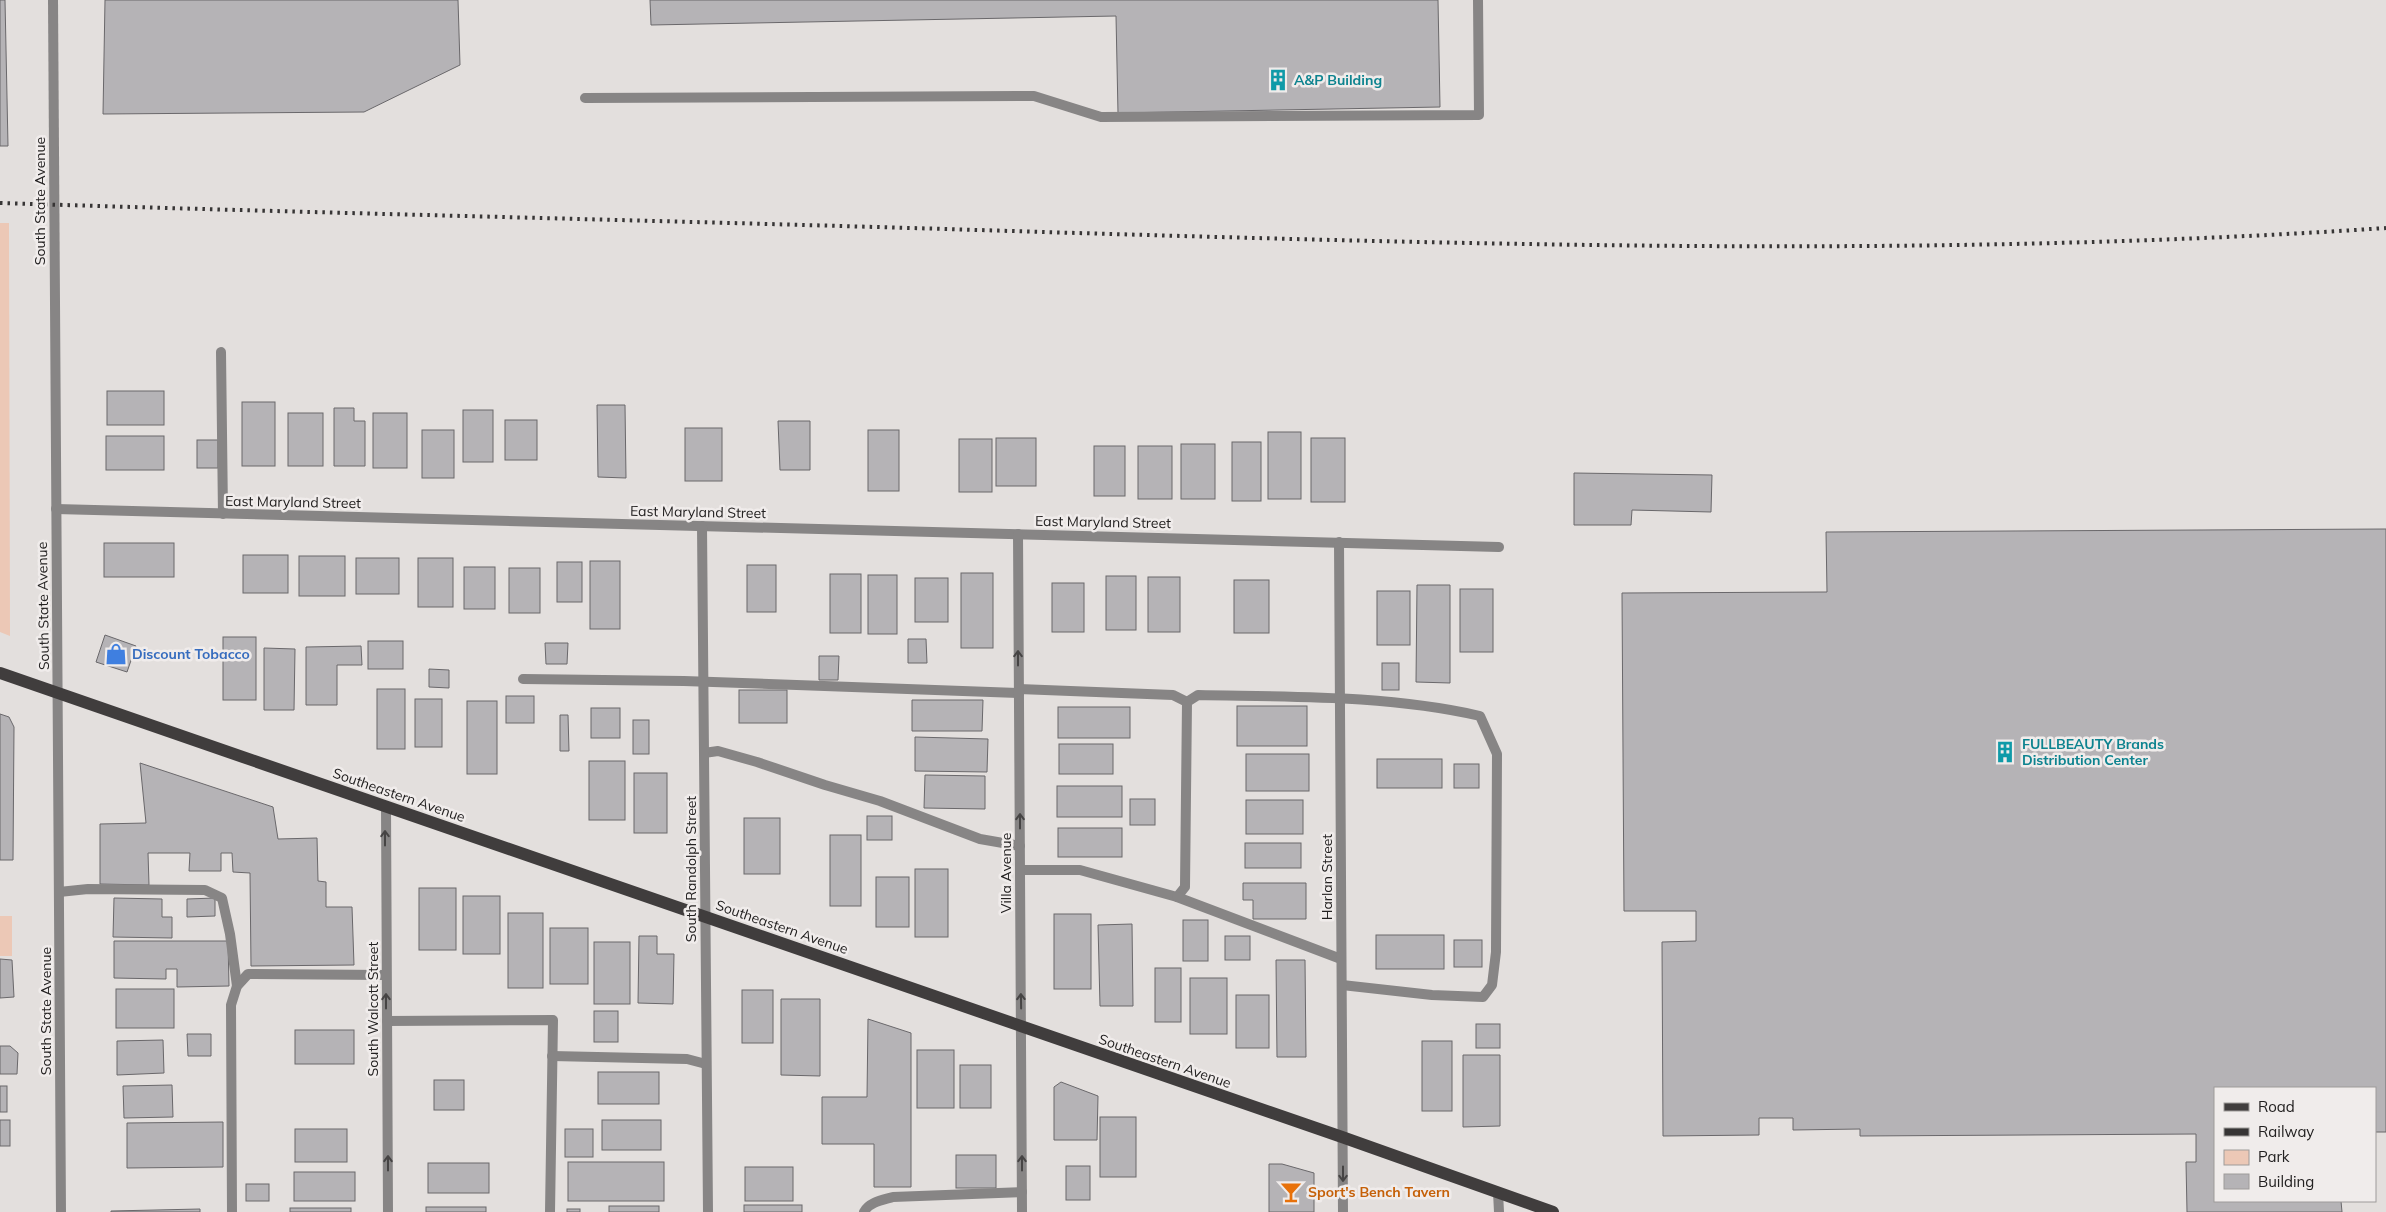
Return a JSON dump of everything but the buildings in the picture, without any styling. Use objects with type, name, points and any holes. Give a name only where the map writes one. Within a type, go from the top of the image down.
[{"type":"main road","name":"Southeastern Avenue","points":[[0,673],[1342,1137],[1553,1212]]},
{"type":"street","name":"South State Avenue","points":[[53,0],[61,1212]]},
{"type":"street","points":[[584,98],[1034,96],[1101,117],[1479,114],[1478,0]]},
{"type":"street","points":[[222,352],[223,514]]},
{"type":"street","name":"East Maryland Street","points":[[56,509],[1499,547]]},
{"type":"street","name":"South Randolph Street","points":[[702,526],[708,1212]]},
{"type":"street","name":"Villa Avenue","points":[[1018,534],[1022,1212]]},
{"type":"street","name":"Harlan Street","points":[[1339,542],[1343,1212]]},
{"type":"street","points":[[523,679],[1174,695],[1187,702]]},
{"type":"street","points":[[1187,702],[1198,695],[1340,698],[1444,708],[1480,716],[1497,754],[1496,952],[1492,985],[1483,997],[1432,995],[1342,985]]},
{"type":"street","points":[[1177,897],[1185,888],[1187,702]]},
{"type":"street","points":[[704,753],[718,751],[757,762],[880,801],[980,839],[1020,846]]},
{"type":"street","name":"South Walcott Street","points":[[386,806],[388,1212]]},
{"type":"street","points":[[1020,870],[1080,870],[1177,897],[1341,959]]},
{"type":"street","points":[[59,892],[88,890],[204,890],[222,898],[230,934],[237,986]]},
{"type":"street","points":[[232,1212],[231,1005],[237,986],[248,974],[386,975]]},
{"type":"street","points":[[386,1021],[553,1020],[550,1212]]},
{"type":"street","points":[[552,1056],[687,1059],[706,1064]]},
{"type":"street","points":[[864,1212],[879,1201],[894,1197],[1022,1192]]},
{"type":"street","points":[[1498,1192],[1499,1212]]},
{"type":"green space","points":[[0,223],[9,223],[10,636],[0,632]]},
{"type":"green space","points":[[0,916],[12,916],[12,956],[0,956]]},
{"type":"railway","points":[[0,203],[1211,237],[1715,246],[2051,243],[2386,228]]},
{"type":"place","name":"A&P Building","points":[[1278,80]]},
{"type":"place","name":"Discount Tobacco","points":[[116,654]]},
{"type":"place","name":"FULLBEAUTY Brands Distribution Center","points":[[2005,752]]},
{"type":"place","name":"Sport's Bench Tavern","points":[[1291,1192]]}]
